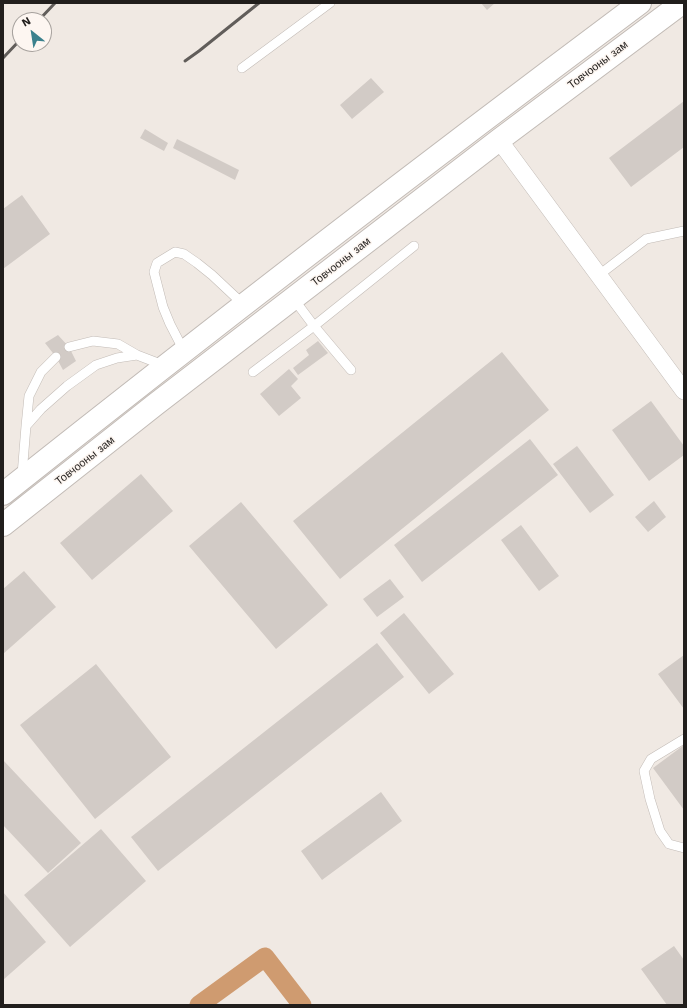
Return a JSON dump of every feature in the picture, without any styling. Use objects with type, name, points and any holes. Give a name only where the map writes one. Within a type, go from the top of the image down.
[{"type":"highway","points":[[3,494],[184,351],[480,123],[640,3]]},
{"type":"highway","name":"Товчооны зам","points":[[3,525],[293,298],[499,140],[682,3]]},
{"type":"street","points":[[499,140],[684,390]]},
{"type":"lane","points":[[242,68],[330,3]]},
{"type":"lane","points":[[599,275],[646,239],[684,231]]},
{"type":"lane","points":[[253,372],[314,326],[414,246]]},
{"type":"lane","points":[[184,351],[163,307],[154,272],[157,263],[175,252],[184,254],[212,275],[244,305]]},
{"type":"lane","points":[[293,298],[314,326],[351,370]]},
{"type":"lane","points":[[68,347],[93,341],[118,344],[137,355],[165,366]]},
{"type":"lane","points":[[26,426],[41,409],[67,386],[96,365],[117,358],[137,355]]},
{"type":"lane","points":[[22,479],[29,396],[42,372],[56,358]]},
{"type":"lane","points":[[684,739],[650,759],[644,771],[650,799],[660,831],[669,844],[684,848]]},
{"type":"building","points":[[481,3],[495,3],[487,10]]},
{"type":"building","points":[[371,78],[384,92],[352,119],[340,105]]},
{"type":"building","points":[[684,101],[684,147],[631,187],[609,158]]},
{"type":"building","points":[[145,129],[168,143],[164,151],[140,138]]},
{"type":"building","points":[[177,139],[239,170],[235,180],[173,148]]},
{"type":"building","points":[[22,195],[50,234],[3,269],[3,209]]},
{"type":"building","points":[[58,335],[69,347],[76,361],[63,370],[56,357],[45,343]]},
{"type":"building","points":[[318,341],[328,353],[298,375],[293,368],[309,355],[306,350]]},
{"type":"building","points":[[502,352],[549,410],[340,579],[293,521]]},
{"type":"building","points":[[289,369],[298,379],[291,386],[301,398],[279,416],[260,394]]},
{"type":"building","points":[[651,401],[684,446],[684,455],[649,481],[612,430]]},
{"type":"building","points":[[530,439],[558,475],[422,582],[394,545]]},
{"type":"building","points":[[577,446],[614,495],[590,513],[553,464]]},
{"type":"building","points":[[141,474],[173,511],[92,580],[60,543]]},
{"type":"building","points":[[654,501],[666,517],[648,532],[635,517]]},
{"type":"building","points":[[241,502],[328,605],[276,649],[189,546]]},
{"type":"building","points":[[521,525],[559,576],[539,591],[501,540]]},
{"type":"building","points":[[24,571],[56,607],[3,654],[3,589]]},
{"type":"building","points":[[390,579],[404,597],[377,617],[363,599]]},
{"type":"building","points":[[404,613],[454,674],[429,694],[380,633]]},
{"type":"building","points":[[377,643],[404,677],[158,871],[131,837]]},
{"type":"building","points":[[684,655],[684,709],[658,674]]},
{"type":"building","points":[[96,664],[171,757],[95,819],[20,725]]},
{"type":"building","points":[[684,745],[684,810],[653,768]]},
{"type":"building","points":[[3,760],[81,843],[48,873],[3,825]]},
{"type":"building","points":[[381,792],[402,821],[322,880],[301,851]]},
{"type":"building","points":[[101,829],[146,881],[70,947],[24,895]]},
{"type":"building","points":[[3,892],[46,942],[3,980]]},
{"type":"building","points":[[674,946],[684,960],[684,1005],[667,1005],[641,969]]},
{"type":"waterway","points":[[199,1005],[265,957],[302,1005]]},
{"type":"railway","points":[[47,12],[55,3]]},
{"type":"railway","points":[[185,61],[259,3]]},
{"type":"railway","points":[[3,58],[12,48]]}]
